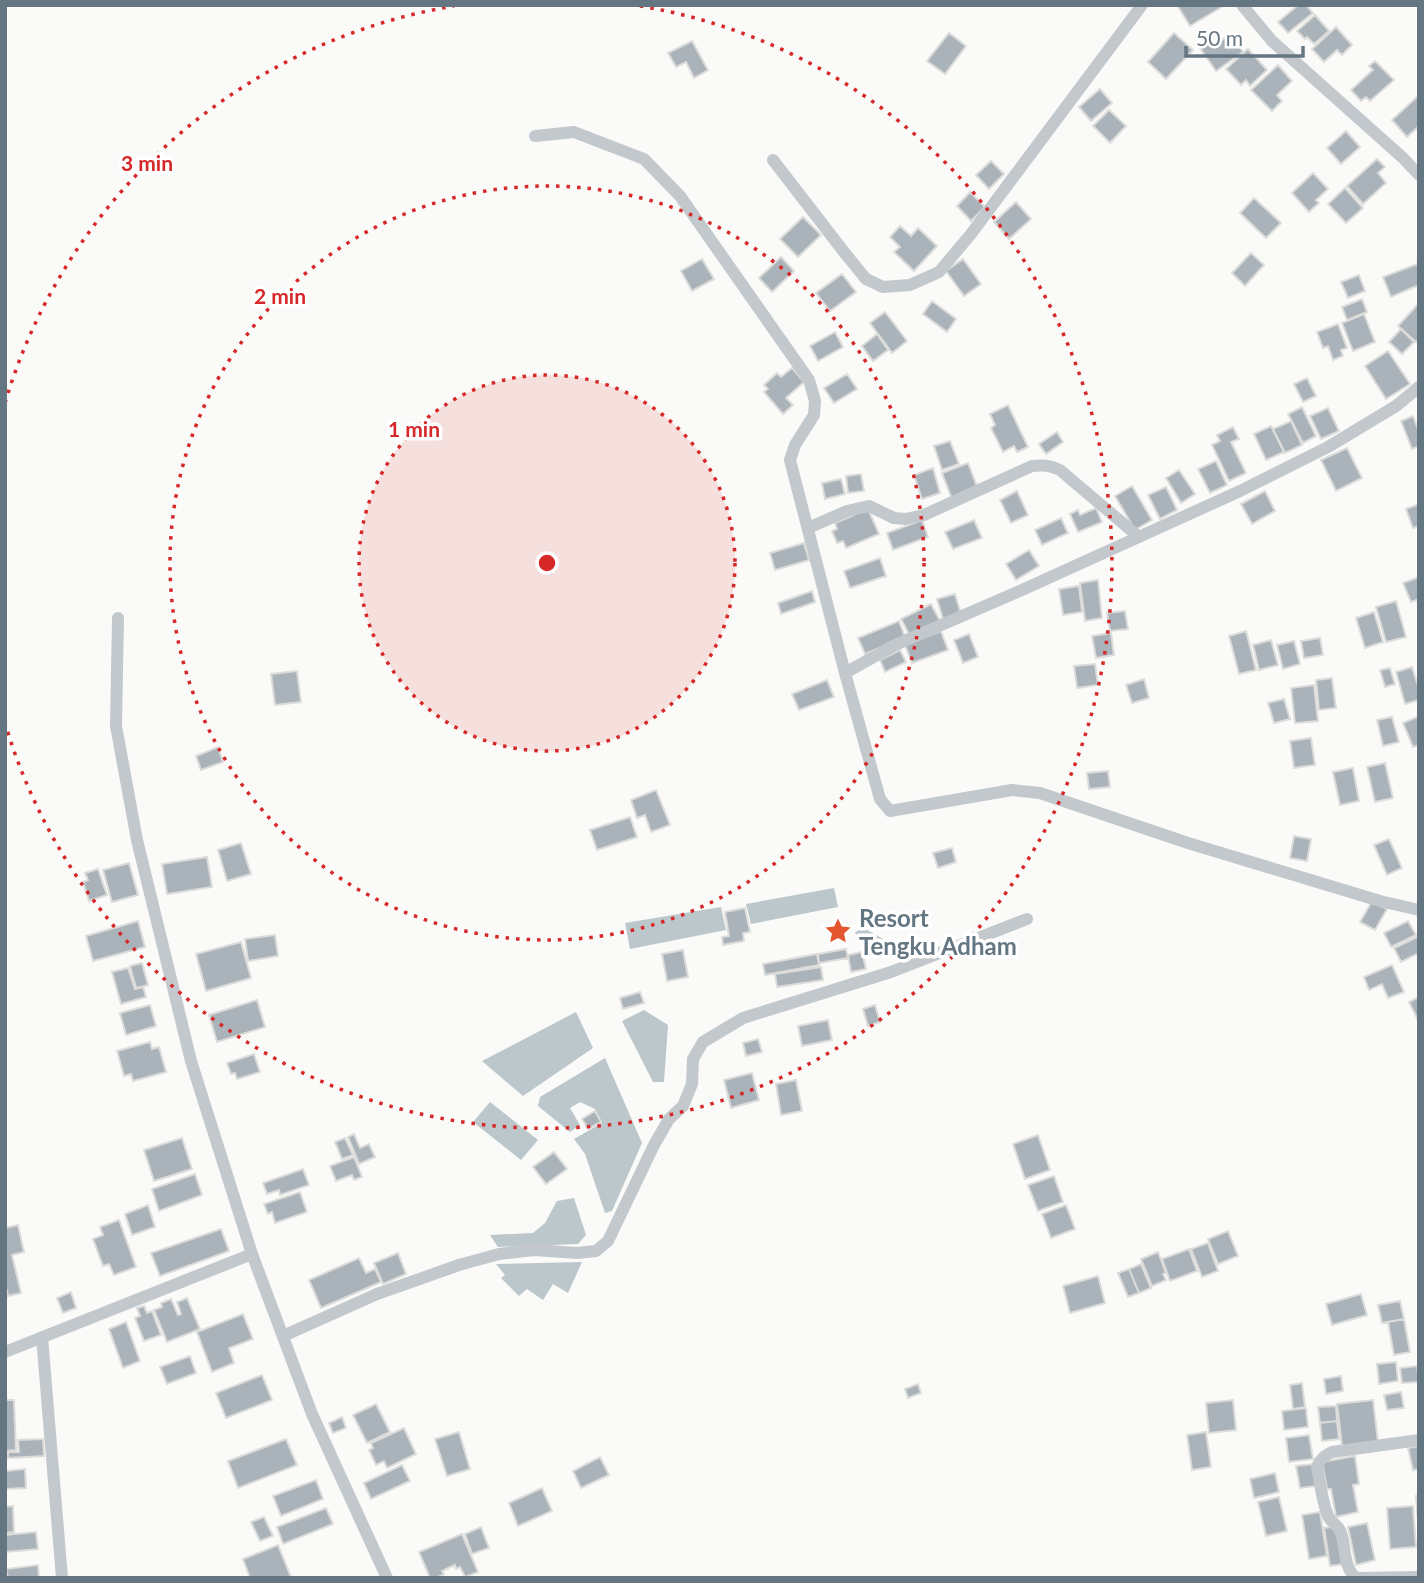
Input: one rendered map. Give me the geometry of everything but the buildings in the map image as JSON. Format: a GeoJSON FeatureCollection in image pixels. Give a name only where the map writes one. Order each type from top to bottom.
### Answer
{"type":"FeatureCollection","features":[{"type":"Feature","properties":{"kind":"street"},"geometry":{"type":"LineString","coordinates":[[773,160],[866,279],[883,287],[910,285],[939,272],[971,234],[1142,5]]}},
{"type":"Feature","properties":{"kind":"street"},"geometry":{"type":"LineString","coordinates":[[1242,5],[1272,41],[1419,174]]}},
{"type":"Feature","properties":{"kind":"street"},"geometry":{"type":"LineString","coordinates":[[535,136],[574,132],[644,159],[680,196],[808,380],[815,401],[814,415],[795,445],[790,460],[880,799],[890,811],[1012,790],[1040,793],[1188,843],[1380,901],[1419,910]]}},
{"type":"Feature","properties":{"kind":"street"},"geometry":{"type":"LineString","coordinates":[[845,673],[895,645],[1240,491],[1328,447],[1396,406],[1419,387]]}},
{"type":"Feature","properties":{"kind":"street"},"geometry":{"type":"LineString","coordinates":[[808,528],[847,511],[869,506],[894,518],[924,515],[1032,466],[1051,465],[1139,537]]}},
{"type":"Feature","properties":{"kind":"street"},"geometry":{"type":"LineString","coordinates":[[118,618],[116,726],[138,839],[191,1061],[252,1254],[312,1414],[387,1578]]}},
{"type":"Feature","properties":{"kind":"street"},"geometry":{"type":"LineString","coordinates":[[284,1336],[377,1294],[499,1254],[534,1250],[577,1253],[596,1251],[608,1241],[654,1145],[669,1119],[682,1106],[692,1084],[693,1059],[703,1042],[743,1018],[891,972],[1027,919]]}},
{"type":"Feature","properties":{"kind":"street"},"geometry":{"type":"LineString","coordinates":[[5,1352],[252,1254]]}},
{"type":"Feature","properties":{"kind":"street"},"geometry":{"type":"LineString","coordinates":[[42,1337],[62,1578]]}},
{"type":"Feature","properties":{"kind":"street"},"geometry":{"type":"LineString","coordinates":[[1419,1440],[1332,1452],[1325,1455],[1317,1467],[1328,1517],[1341,1532],[1349,1570],[1353,1576],[1419,1577]]}},
{"type":"Feature","properties":{"kind":"shaded area"},"geometry":{"type":"Polygon","coordinates":[[[834,888],[838,907],[751,924],[746,904],[834,888]]]}},
{"type":"Feature","properties":{"kind":"shaded area"},"geometry":{"type":"Polygon","coordinates":[[[721,907],[726,930],[630,949],[625,923],[721,907]]]}},
{"type":"Feature","properties":{"kind":"shaded area"},"geometry":{"type":"Polygon","coordinates":[[[862,927],[902,950],[886,954],[875,952],[855,933],[862,927]]]}},
{"type":"Feature","properties":{"kind":"shaded area"},"geometry":{"type":"Polygon","coordinates":[[[644,1010],[668,1025],[664,1082],[653,1082],[622,1021],[644,1010]]]}},
{"type":"Feature","properties":{"kind":"shaded area"},"geometry":{"type":"Polygon","coordinates":[[[576,1012],[593,1048],[523,1096],[482,1061],[576,1012]]]}},
{"type":"Feature","properties":{"kind":"shaded area"},"geometry":{"type":"Polygon","coordinates":[[[605,1058],[642,1143],[612,1211],[605,1213],[585,1154],[574,1139],[602,1123],[595,1109],[580,1102],[570,1108],[580,1125],[570,1132],[538,1106],[540,1097],[605,1058]]]}},
{"type":"Feature","properties":{"kind":"shaded area"},"geometry":{"type":"Polygon","coordinates":[[[490,1102],[538,1140],[521,1160],[473,1122],[490,1102]]]}},
{"type":"Feature","properties":{"kind":"shaded area"},"geometry":{"type":"Polygon","coordinates":[[[574,1198],[586,1235],[578,1244],[498,1247],[490,1235],[533,1233],[545,1223],[557,1201],[574,1198]]]}},
{"type":"Feature","properties":{"kind":"shaded area"},"geometry":{"type":"Polygon","coordinates":[[[582,1262],[568,1293],[553,1284],[543,1300],[527,1289],[519,1296],[501,1278],[505,1275],[496,1264],[582,1262]]]}},
{"type":"Feature","properties":{"kind":"place","name":"Resort Tengku Adham"},"geometry":{"type":"Point","coordinates":[838,931]}}]}
